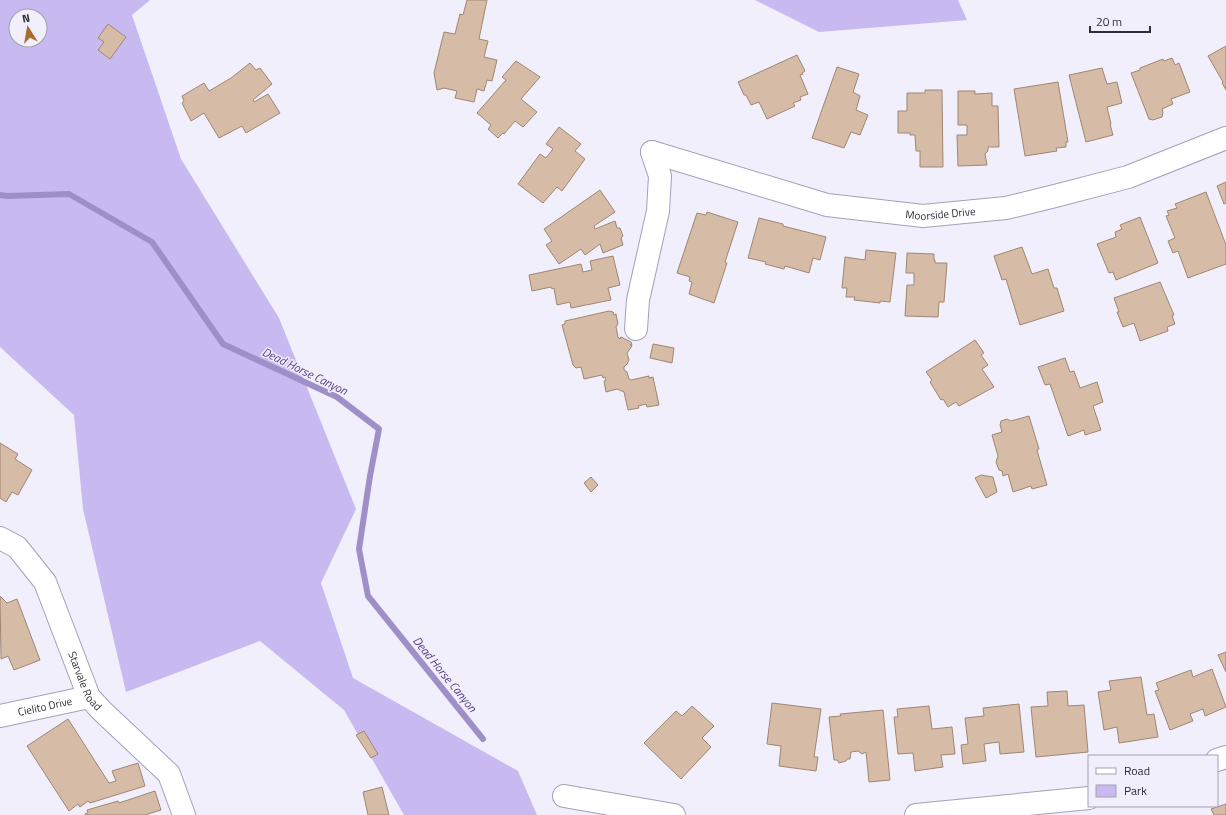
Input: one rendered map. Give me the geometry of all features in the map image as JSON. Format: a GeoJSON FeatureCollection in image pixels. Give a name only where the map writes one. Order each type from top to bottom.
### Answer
{"type":"FeatureCollection","features":[{"type":"Feature","properties":{"kind":"street","name":"Moorside Drive"},"geometry":{"type":"LineString","coordinates":[[636,329],[638,300],[658,211],[660,176],[652,152],[827,204],[923,216],[1006,208],[1128,177],[1226,138]]}},
{"type":"Feature","properties":{"kind":"street","name":"Starvale Road"},"geometry":{"type":"LineString","coordinates":[[0,538],[17,547],[45,582],[89,697],[169,774],[184,815]]}},
{"type":"Feature","properties":{"kind":"street","name":"Cielito Drive"},"geometry":{"type":"LineString","coordinates":[[0,716],[89,697]]}},
{"type":"Feature","properties":{"kind":"street"},"geometry":{"type":"LineString","coordinates":[[564,796],[674,815]]}},
{"type":"Feature","properties":{"kind":"street"},"geometry":{"type":"LineString","coordinates":[[916,815],[1084,804]]}},
{"type":"Feature","properties":{"kind":"green space"},"geometry":{"type":"Polygon","coordinates":[[[0,0],[150,0],[132,15],[181,159],[279,318],[356,509],[321,583],[353,678],[518,771],[537,815],[404,815],[344,710],[260,641],[126,692],[83,509],[74,415],[0,347],[0,0]]]}},
{"type":"Feature","properties":{"kind":"green space"},"geometry":{"type":"Polygon","coordinates":[[[755,0],[958,0],[967,20],[819,32],[755,0]]]}},
{"type":"Feature","properties":{"kind":"building"},"geometry":{"type":"Polygon","coordinates":[[[467,0],[487,0],[479,39],[488,41],[484,57],[497,60],[492,81],[487,80],[484,91],[477,89],[474,102],[455,98],[457,91],[444,88],[437,90],[434,73],[444,32],[455,34],[460,14],[463,15],[467,0]]]}},
{"type":"Feature","properties":{"kind":"building"},"geometry":{"type":"Polygon","coordinates":[[[108,24],[126,37],[110,59],[98,50],[104,42],[98,38],[108,24]]]}},
{"type":"Feature","properties":{"kind":"building"},"geometry":{"type":"Polygon","coordinates":[[[1226,46],[1226,90],[1208,56],[1226,46]]]}},
{"type":"Feature","properties":{"kind":"building"},"geometry":{"type":"Polygon","coordinates":[[[797,55],[805,71],[800,75],[808,94],[800,97],[801,100],[793,103],[795,106],[767,119],[759,102],[751,105],[738,82],[797,55]]]}},
{"type":"Feature","properties":{"kind":"building"},"geometry":{"type":"Polygon","coordinates":[[[1172,58],[1175,65],[1179,63],[1190,92],[1171,99],[1173,104],[1162,109],[1162,117],[1153,120],[1149,119],[1131,73],[1163,59],[1164,61],[1172,58]]]}},
{"type":"Feature","properties":{"kind":"building"},"geometry":{"type":"Polygon","coordinates":[[[516,61],[540,77],[521,99],[537,112],[523,127],[515,121],[504,134],[503,133],[498,138],[488,129],[491,125],[477,113],[506,80],[502,77],[516,61]]]}},
{"type":"Feature","properties":{"kind":"building"},"geometry":{"type":"Polygon","coordinates":[[[250,63],[256,70],[260,68],[272,84],[253,100],[254,102],[268,94],[280,113],[246,133],[242,126],[219,138],[204,113],[191,121],[182,103],[184,101],[182,96],[204,83],[209,91],[231,78],[250,63]]]}},
{"type":"Feature","properties":{"kind":"building"},"geometry":{"type":"Polygon","coordinates":[[[837,67],[859,74],[853,92],[860,96],[856,110],[868,115],[860,135],[851,132],[844,148],[812,138],[837,67]]]}},
{"type":"Feature","properties":{"kind":"building"},"geometry":{"type":"Polygon","coordinates":[[[1102,68],[1107,84],[1117,82],[1122,103],[1107,107],[1113,135],[1086,142],[1069,75],[1102,68]]]}},
{"type":"Feature","properties":{"kind":"building"},"geometry":{"type":"Polygon","coordinates":[[[1058,82],[1068,142],[1066,142],[1066,147],[1056,148],[1057,151],[1025,156],[1014,89],[1058,82]]]}},
{"type":"Feature","properties":{"kind":"building"},"geometry":{"type":"Polygon","coordinates":[[[925,90],[942,90],[943,167],[920,167],[920,151],[916,151],[915,135],[910,135],[910,133],[898,133],[898,111],[907,111],[907,93],[925,93],[925,90]]]}},
{"type":"Feature","properties":{"kind":"building"},"geometry":{"type":"Polygon","coordinates":[[[958,91],[975,91],[975,94],[992,93],[992,106],[998,106],[999,147],[988,147],[988,151],[985,154],[987,165],[958,166],[957,135],[967,135],[967,125],[958,125],[958,91]]]}},
{"type":"Feature","properties":{"kind":"building"},"geometry":{"type":"Polygon","coordinates":[[[559,127],[581,144],[575,151],[585,159],[562,191],[557,187],[543,203],[518,184],[540,154],[546,158],[553,149],[546,144],[559,127]]]}},
{"type":"Feature","properties":{"kind":"building"},"geometry":{"type":"Polygon","coordinates":[[[1226,182],[1226,203],[1224,204],[1217,186],[1226,182]]]}},
{"type":"Feature","properties":{"kind":"building"},"geometry":{"type":"Polygon","coordinates":[[[600,190],[615,212],[594,226],[595,229],[615,221],[617,228],[620,228],[623,236],[621,238],[623,245],[603,253],[600,244],[585,255],[581,249],[559,264],[546,245],[552,241],[544,229],[600,190]]]}},
{"type":"Feature","properties":{"kind":"building"},"geometry":{"type":"Polygon","coordinates":[[[1206,192],[1226,245],[1226,264],[1188,278],[1178,251],[1173,253],[1168,241],[1175,238],[1166,216],[1169,215],[1167,211],[1177,208],[1175,204],[1206,192]]]}},
{"type":"Feature","properties":{"kind":"building"},"geometry":{"type":"Polygon","coordinates":[[[707,212],[738,222],[714,303],[689,294],[692,282],[689,281],[690,277],[677,273],[697,213],[706,215],[707,212]]]}},
{"type":"Feature","properties":{"kind":"building"},"geometry":{"type":"Polygon","coordinates":[[[1140,217],[1158,263],[1116,280],[1113,272],[1109,273],[1097,244],[1116,237],[1115,232],[1122,229],[1120,225],[1140,217]]]}},
{"type":"Feature","properties":{"kind":"building"},"geometry":{"type":"Polygon","coordinates":[[[759,218],[826,237],[820,260],[813,258],[809,273],[785,266],[784,269],[765,264],[766,262],[748,258],[759,218]]]}},
{"type":"Feature","properties":{"kind":"building"},"geometry":{"type":"Polygon","coordinates":[[[1022,247],[1032,274],[1048,269],[1054,288],[1057,288],[1064,311],[1020,325],[1006,279],[1002,280],[994,256],[1022,247]]]}},
{"type":"Feature","properties":{"kind":"building"},"geometry":{"type":"Polygon","coordinates":[[[866,250],[896,253],[890,302],[880,301],[880,303],[854,300],[855,297],[846,297],[847,288],[842,288],[845,257],[865,260],[866,250]]]}},
{"type":"Feature","properties":{"kind":"building"},"geometry":{"type":"Polygon","coordinates":[[[907,253],[934,254],[935,263],[947,263],[944,302],[939,302],[938,317],[905,316],[907,285],[914,285],[914,273],[906,273],[907,253]]]}},
{"type":"Feature","properties":{"kind":"building"},"geometry":{"type":"Polygon","coordinates":[[[613,256],[620,285],[608,288],[611,300],[571,308],[570,302],[557,305],[554,288],[552,289],[551,287],[532,291],[529,275],[581,264],[583,272],[592,270],[590,261],[613,256]]]}},
{"type":"Feature","properties":{"kind":"building"},"geometry":{"type":"Polygon","coordinates":[[[1160,282],[1174,315],[1172,316],[1175,324],[1167,327],[1168,331],[1140,341],[1134,323],[1123,327],[1117,312],[1119,312],[1114,298],[1160,282]]]}},
{"type":"Feature","properties":{"kind":"building"},"geometry":{"type":"Polygon","coordinates":[[[609,311],[613,312],[614,315],[616,314],[618,337],[631,342],[632,345],[630,345],[632,346],[627,353],[629,360],[624,367],[624,370],[627,372],[629,379],[631,380],[649,376],[649,378],[653,377],[659,405],[647,407],[646,404],[638,406],[639,408],[628,410],[624,392],[617,389],[606,392],[604,381],[606,381],[605,377],[603,378],[602,375],[584,379],[581,367],[576,368],[573,365],[562,325],[565,324],[565,321],[609,311]]]}},
{"type":"Feature","properties":{"kind":"building"},"geometry":{"type":"Polygon","coordinates":[[[975,340],[984,353],[981,355],[988,365],[982,369],[994,387],[959,406],[956,402],[948,407],[943,399],[941,400],[930,382],[932,380],[926,372],[975,340]]]}},
{"type":"Feature","properties":{"kind":"building"},"geometry":{"type":"Polygon","coordinates":[[[653,344],[674,348],[672,363],[650,358],[653,344]]]}},
{"type":"Feature","properties":{"kind":"building"},"geometry":{"type":"Polygon","coordinates":[[[1065,358],[1070,372],[1074,371],[1080,388],[1097,382],[1103,402],[1093,406],[1101,430],[1085,435],[1084,430],[1068,436],[1050,384],[1045,385],[1038,367],[1065,358]]]}},
{"type":"Feature","properties":{"kind":"building"},"geometry":{"type":"Polygon","coordinates":[[[1029,416],[1039,449],[1037,450],[1047,485],[1032,489],[1031,486],[1013,492],[1008,474],[1003,476],[1002,471],[999,470],[996,462],[998,456],[992,435],[1002,432],[1000,425],[1001,421],[1007,419],[1011,421],[1029,416]]]}},
{"type":"Feature","properties":{"kind":"building"},"geometry":{"type":"Polygon","coordinates":[[[0,443],[18,454],[15,459],[32,470],[18,495],[12,492],[6,502],[0,498],[0,443]]]}},
{"type":"Feature","properties":{"kind":"building"},"geometry":{"type":"Polygon","coordinates":[[[981,475],[993,477],[997,492],[986,498],[975,478],[981,475]]]}},
{"type":"Feature","properties":{"kind":"building"},"geometry":{"type":"Polygon","coordinates":[[[591,477],[598,485],[591,492],[584,483],[591,477]]]}},
{"type":"Feature","properties":{"kind":"building"},"geometry":{"type":"Polygon","coordinates":[[[0,596],[7,603],[17,599],[40,660],[14,670],[8,656],[1,659],[0,596]]]}},
{"type":"Feature","properties":{"kind":"building"},"geometry":{"type":"Polygon","coordinates":[[[1226,652],[1226,672],[1218,655],[1226,652]]]}},
{"type":"Feature","properties":{"kind":"building"},"geometry":{"type":"Polygon","coordinates":[[[1212,669],[1226,707],[1205,716],[1203,709],[1190,714],[1193,721],[1170,730],[1155,691],[1159,690],[1156,683],[1191,670],[1193,677],[1212,669]]]}},
{"type":"Feature","properties":{"kind":"building"},"geometry":{"type":"Polygon","coordinates":[[[1141,677],[1147,715],[1154,714],[1158,737],[1119,743],[1117,727],[1104,730],[1098,692],[1111,690],[1109,681],[1141,677]]]}},
{"type":"Feature","properties":{"kind":"building"},"geometry":{"type":"Polygon","coordinates":[[[1067,691],[1068,706],[1084,705],[1088,752],[1036,757],[1031,707],[1048,706],[1047,692],[1067,691]]]}},
{"type":"Feature","properties":{"kind":"building"},"geometry":{"type":"Polygon","coordinates":[[[772,703],[821,709],[814,757],[818,757],[816,771],[779,766],[781,746],[767,744],[772,703]]]}},
{"type":"Feature","properties":{"kind":"building"},"geometry":{"type":"Polygon","coordinates":[[[1019,704],[1024,752],[1000,754],[999,742],[984,744],[986,761],[963,764],[961,745],[968,744],[965,718],[984,716],[983,708],[1019,704]]]}},
{"type":"Feature","properties":{"kind":"building"},"geometry":{"type":"Polygon","coordinates":[[[692,706],[714,726],[702,738],[711,747],[681,779],[644,743],[676,711],[682,716],[692,706]]]}},
{"type":"Feature","properties":{"kind":"building"},"geometry":{"type":"Polygon","coordinates":[[[929,706],[932,729],[952,727],[955,754],[941,755],[943,767],[915,771],[913,753],[898,754],[894,717],[898,717],[897,709],[929,706]]]}},
{"type":"Feature","properties":{"kind":"building"},"geometry":{"type":"Polygon","coordinates":[[[883,710],[890,780],[869,782],[866,752],[862,754],[858,751],[851,752],[850,759],[839,763],[837,760],[834,760],[829,717],[841,716],[840,714],[883,710]]]}},
{"type":"Feature","properties":{"kind":"building"},"geometry":{"type":"Polygon","coordinates":[[[68,719],[109,783],[116,781],[112,771],[138,763],[145,786],[90,803],[88,801],[80,807],[78,804],[69,811],[27,746],[68,719]]]}},
{"type":"Feature","properties":{"kind":"building"},"geometry":{"type":"Polygon","coordinates":[[[364,731],[378,754],[371,758],[356,735],[364,731]]]}},
{"type":"Feature","properties":{"kind":"building"},"geometry":{"type":"Polygon","coordinates":[[[382,787],[389,815],[368,815],[363,792],[382,787]]]}},
{"type":"Feature","properties":{"kind":"building"},"geometry":{"type":"Polygon","coordinates":[[[155,791],[161,810],[145,815],[85,815],[88,813],[87,810],[118,801],[119,803],[155,791]]]}},
{"type":"Feature","properties":{"kind":"building"},"geometry":{"type":"Polygon","coordinates":[[[1226,804],[1226,815],[1214,815],[1211,809],[1226,804]]]}},
{"type":"Feature","properties":{"kind":"waterway","name":"Dead Horse Canyon"},"geometry":{"type":"LineString","coordinates":[[0,195],[69,194],[152,242],[223,344],[337,397],[379,429],[359,549],[368,596],[483,739]]}}]}
